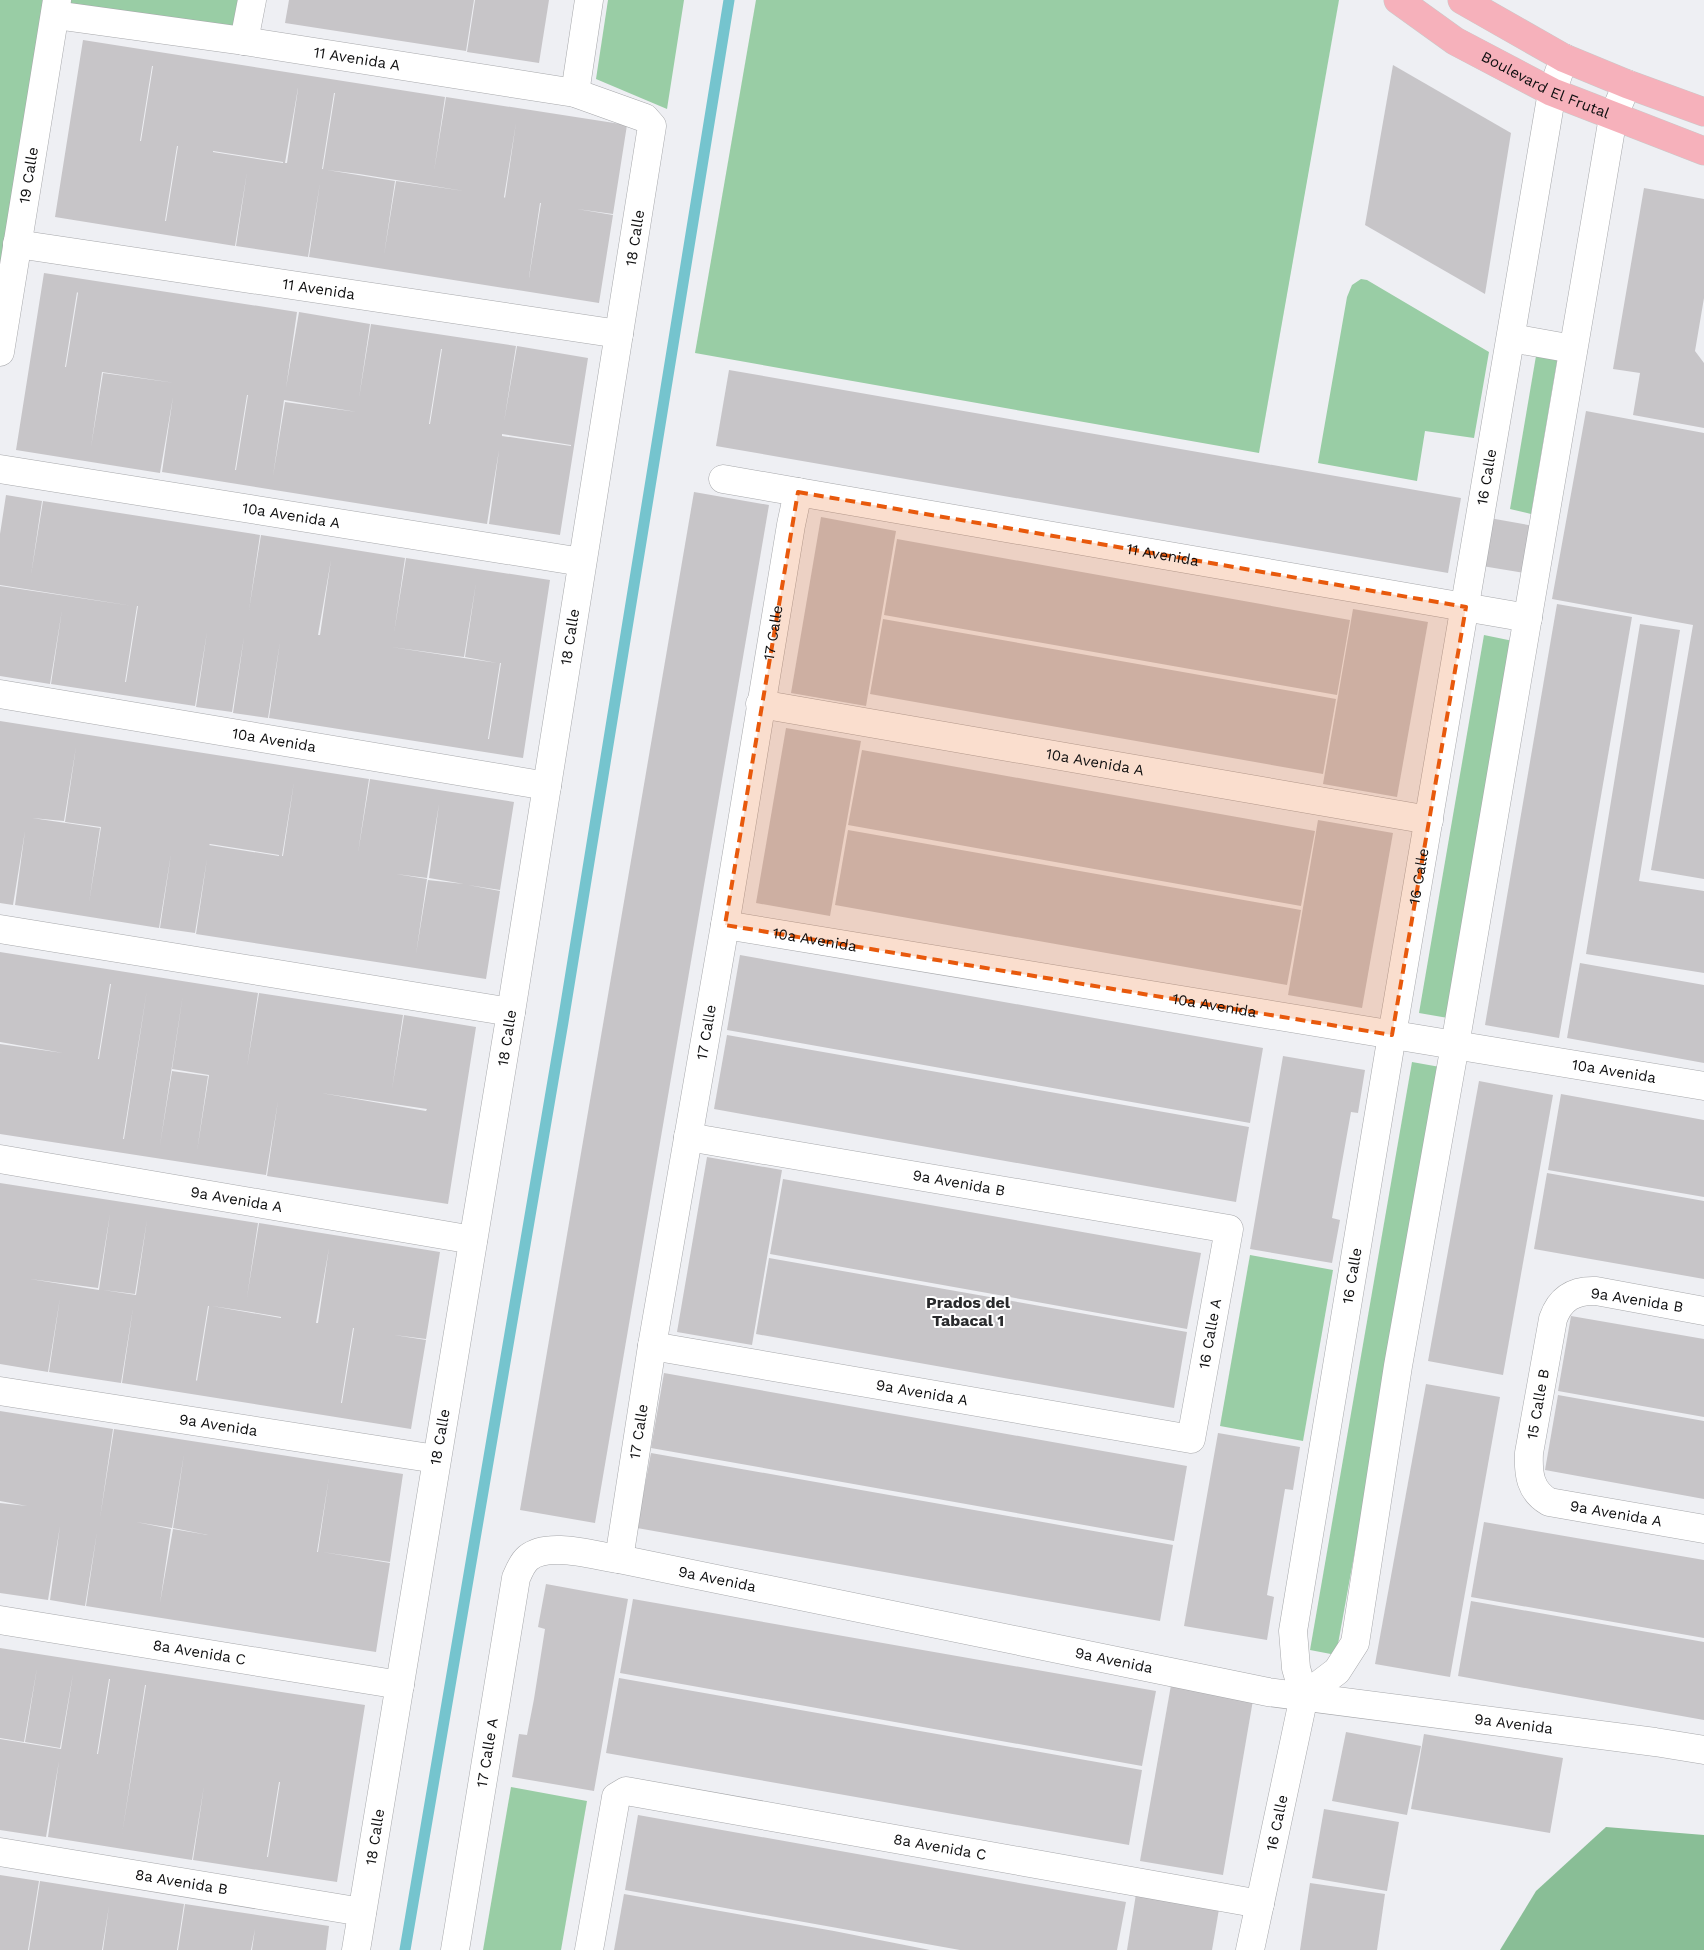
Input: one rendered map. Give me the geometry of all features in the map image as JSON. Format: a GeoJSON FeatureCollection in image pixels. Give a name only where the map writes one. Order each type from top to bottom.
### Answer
{"type":"FeatureCollection","features":[{"type":"Feature","properties":{"kind":"main road","name":"Boulevard El Frutal"},"geometry":{"type":"LineString","coordinates":[[1398,0],[1455,41],[1552,92],[1704,150]]}},
{"type":"Feature","properties":{"kind":"main road"},"geometry":{"type":"LineString","coordinates":[[1462,0],[1564,58],[1627,84],[1704,112]]}},
{"type":"Feature","properties":{"kind":"street"},"geometry":{"type":"LineString","coordinates":[[244,41],[252,0]]}},
{"type":"Feature","properties":{"kind":"street"},"geometry":{"type":"LineString","coordinates":[[574,93],[589,0]]}},
{"type":"Feature","properties":{"kind":"street","name":"11 Avenida A"},"geometry":{"type":"LineString","coordinates":[[56,7],[244,41],[574,93],[644,118],[652,124]]}},
{"type":"Feature","properties":{"kind":"street","name":"19 Calle"},"geometry":{"type":"LineString","coordinates":[[0,352],[56,7]]}},
{"type":"Feature","properties":{"kind":"street","name":"16 Calle"},"geometry":{"type":"LineString","coordinates":[[1250,1950],[1304,1696],[1296,1668],[1293,1631],[1552,92],[1564,58]]}},
{"type":"Feature","properties":{"kind":"street"},"geometry":{"type":"LineString","coordinates":[[1304,1696],[1337,1671],[1355,1643],[1398,1366],[1456,1045],[1573,349],[1614,117],[1627,84]]}},
{"type":"Feature","properties":{"kind":"street","name":"18 Calle"},"geometry":{"type":"LineString","coordinates":[[356,1950],[511,1012],[652,124]]}},
{"type":"Feature","properties":{"kind":"street","name":"11 Avenida"},"geometry":{"type":"LineString","coordinates":[[18,244],[619,334]]}},
{"type":"Feature","properties":{"kind":"street"},"geometry":{"type":"LineString","coordinates":[[1511,338],[1573,349]]}},
{"type":"Feature","properties":{"kind":"street","name":"10a Avenida A"},"geometry":{"type":"LineString","coordinates":[[0,469],[582,562]]}},
{"type":"Feature","properties":{"kind":"street","name":"11 Avenida"},"geometry":{"type":"LineString","coordinates":[[723,479],[797,499],[1528,618]]}},
{"type":"Feature","properties":{"kind":"street","name":"17 Calle"},"geometry":{"type":"LineString","coordinates":[[619,1560],[652,1346],[725,925],[760,704],[797,499]]}},
{"type":"Feature","properties":{"kind":"street","name":"10a Avenida"},"geometry":{"type":"LineString","coordinates":[[0,694],[547,786]]}},
{"type":"Feature","properties":{"kind":"street","name":"10a Avenida A"},"geometry":{"type":"LineString","coordinates":[[760,704],[1429,820]]}},
{"type":"Feature","properties":{"kind":"street","name":"10a Avenida"},"geometry":{"type":"LineString","coordinates":[[725,925],[1704,1086]]}},
{"type":"Feature","properties":{"kind":"street"},"geometry":{"type":"LineString","coordinates":[[0,929],[511,1012]]}},
{"type":"Feature","properties":{"kind":"street","name":"9a Avenida B"},"geometry":{"type":"LineString","coordinates":[[688,1137],[1229,1229]]}},
{"type":"Feature","properties":{"kind":"street","name":"9a Avenida A"},"geometry":{"type":"LineString","coordinates":[[0,1159],[474,1240]]}},
{"type":"Feature","properties":{"kind":"street","name":"16 Calle A"},"geometry":{"type":"LineString","coordinates":[[1191,1439],[1229,1229]]}},
{"type":"Feature","properties":{"kind":"street","name":"9a Avenida B"},"geometry":{"type":"LineString","coordinates":[[1553,1320],[1558,1306],[1566,1298],[1575,1293],[1585,1291],[1596,1291],[1704,1312]]}},
{"type":"Feature","properties":{"kind":"street","name":"15 Calle B"},"geometry":{"type":"LineString","coordinates":[[1534,1489],[1528,1472],[1529,1453],[1553,1320]]}},
{"type":"Feature","properties":{"kind":"street","name":"9a Avenida A"},"geometry":{"type":"LineString","coordinates":[[652,1346],[1191,1439]]}},
{"type":"Feature","properties":{"kind":"street","name":"9a Avenida"},"geometry":{"type":"LineString","coordinates":[[0,1391],[436,1459]]}},
{"type":"Feature","properties":{"kind":"street","name":"9a Avenida A"},"geometry":{"type":"LineString","coordinates":[[1534,1489],[1540,1497],[1549,1502],[1704,1529]]}},
{"type":"Feature","properties":{"kind":"street","name":"9a Avenida"},"geometry":{"type":"LineString","coordinates":[[529,1558],[541,1552],[555,1550],[619,1560],[1268,1692],[1704,1750]]}},
{"type":"Feature","properties":{"kind":"street","name":"17 Calle A"},"geometry":{"type":"LineString","coordinates":[[455,1950],[516,1578],[521,1566],[529,1558]]}},
{"type":"Feature","properties":{"kind":"street","name":"8a Avenida C"},"geometry":{"type":"LineString","coordinates":[[0,1620],[400,1685]]}},
{"type":"Feature","properties":{"kind":"street","name":"8a Avenida C"},"geometry":{"type":"LineString","coordinates":[[589,1950],[616,1797],[626,1791],[1260,1904]]}},
{"type":"Feature","properties":{"kind":"street","name":"8a Avenida B"},"geometry":{"type":"LineString","coordinates":[[0,1852],[362,1912]]}},
{"type":"Feature","properties":{"kind":"highlighted area"},"geometry":{"type":"Polygon","coordinates":[[[798,492],[1466,607],[1392,1035],[725,925],[798,492]]]}},
{"type":"Feature","properties":{"kind":"green space"},"geometry":{"type":"Polygon","coordinates":[[[0,0],[252,0],[244,41],[55,15],[0,352],[0,0]]]}},
{"type":"Feature","properties":{"kind":"green space"},"geometry":{"type":"Polygon","coordinates":[[[608,0],[684,0],[667,109],[596,79],[608,0]]]}},
{"type":"Feature","properties":{"kind":"green space"},"geometry":{"type":"Polygon","coordinates":[[[756,0],[1339,0],[1259,453],[695,353],[756,0]]]}},
{"type":"Feature","properties":{"kind":"green space"},"geometry":{"type":"Polygon","coordinates":[[[1361,279],[1367,280],[1489,352],[1474,438],[1425,431],[1417,481],[1318,463],[1347,297],[1352,285],[1361,279]]]}},
{"type":"Feature","properties":{"kind":"green space"},"geometry":{"type":"Polygon","coordinates":[[[1537,350],[1558,355],[1531,514],[1510,509],[1537,350]]]}},
{"type":"Feature","properties":{"kind":"green space"},"geometry":{"type":"Polygon","coordinates":[[[1484,635],[1513,641],[1448,1018],[1419,1013],[1484,635]]]}},
{"type":"Feature","properties":{"kind":"green space"},"geometry":{"type":"Polygon","coordinates":[[[1412,1062],[1440,1067],[1336,1655],[1310,1650],[1412,1062]]]}},
{"type":"Feature","properties":{"kind":"green space"},"geometry":{"type":"Polygon","coordinates":[[[1250,1255],[1333,1270],[1303,1441],[1220,1426],[1250,1255]]]}},
{"type":"Feature","properties":{"kind":"green space"},"geometry":{"type":"Polygon","coordinates":[[[511,1787],[587,1801],[561,1950],[483,1950],[511,1787]]]}},
{"type":"Feature","properties":{"kind":"green space"},"geometry":{"type":"Polygon","coordinates":[[[1606,1827],[1704,1835],[1704,1950],[1500,1950],[1536,1891],[1606,1827]]]}},
{"type":"Feature","properties":{"kind":"building"},"geometry":{"type":"Polygon","coordinates":[[[289,0],[474,0],[466,51],[285,23],[289,0]]]}},
{"type":"Feature","properties":{"kind":"building"},"geometry":{"type":"Polygon","coordinates":[[[475,0],[549,0],[539,63],[467,52],[475,0]]]}},
{"type":"Feature","properties":{"kind":"building"},"geometry":{"type":"Polygon","coordinates":[[[83,40],[445,97],[434,171],[446,97],[627,125],[613,214],[577,209],[613,215],[599,303],[309,257],[320,183],[308,257],[236,246],[247,172],[235,246],[55,217],[83,40]],[[153,66],[140,141],[141,141],[153,66]],[[298,88],[285,163],[287,163],[298,88]],[[335,93],[322,169],[323,169],[335,93]],[[516,123],[504,197],[505,198],[516,123]],[[178,146],[165,221],[166,221],[178,146]],[[213,151],[213,152],[283,162],[213,151]],[[327,170],[395,181],[384,255],[396,181],[464,191],[327,170]],[[540,203],[529,278],[541,203],[540,203]]]}},
{"type":"Feature","properties":{"kind":"building"},"geometry":{"type":"Polygon","coordinates":[[[1393,65],[1511,133],[1485,294],[1365,225],[1393,65]]]}},
{"type":"Feature","properties":{"kind":"building"},"geometry":{"type":"Polygon","coordinates":[[[1644,188],[1704,199],[1704,298],[1695,351],[1704,363],[1704,428],[1633,415],[1640,373],[1613,369],[1644,188]]]}},
{"type":"Feature","properties":{"kind":"building"},"geometry":{"type":"Polygon","coordinates":[[[44,273],[297,312],[286,388],[299,312],[370,324],[359,398],[371,324],[516,346],[504,422],[517,346],[588,358],[560,535],[489,524],[499,450],[487,524],[162,472],[173,397],[160,473],[16,450],[44,273]],[[77,292],[65,367],[78,293],[77,292]],[[442,349],[429,424],[430,424],[442,349]],[[102,372],[91,447],[103,373],[175,383],[102,372]],[[247,395],[236,470],[248,395],[247,395]],[[284,400],[273,476],[285,402],[357,412],[284,400]],[[502,434],[502,436],[571,445],[502,434]]]}},
{"type":"Feature","properties":{"kind":"building"},"geometry":{"type":"Polygon","coordinates":[[[729,370],[1461,498],[1448,573],[716,446],[729,370]]]}},
{"type":"Feature","properties":{"kind":"building"},"geometry":{"type":"Polygon","coordinates":[[[1586,411],[1704,433],[1704,879],[1651,870],[1693,625],[1552,599],[1586,411]]]}},
{"type":"Feature","properties":{"kind":"building"},"geometry":{"type":"Polygon","coordinates":[[[694,492],[769,505],[595,1523],[520,1510],[694,492]]]}},
{"type":"Feature","properties":{"kind":"building"},"geometry":{"type":"Polygon","coordinates":[[[6,495],[42,501],[31,575],[43,501],[260,535],[249,610],[261,535],[405,558],[394,633],[406,558],[550,580],[523,758],[269,718],[280,642],[268,718],[233,713],[244,637],[232,712],[196,707],[207,632],[195,706],[51,684],[62,610],[50,684],[0,676],[0,586],[133,606],[0,585],[0,534],[6,495]],[[331,560],[318,635],[320,635],[331,560]],[[476,583],[464,657],[391,647],[497,663],[465,657],[476,583]],[[137,606],[126,682],[138,606],[137,606]],[[500,663],[489,739],[501,663],[500,663]]]}},
{"type":"Feature","properties":{"kind":"building"},"geometry":{"type":"Polygon","coordinates":[[[1467,514],[1556,530],[1548,577],[1458,562],[1467,514]]]}},
{"type":"Feature","properties":{"kind":"building"},"geometry":{"type":"Polygon","coordinates":[[[821,517],[896,531],[866,706],[791,693],[821,517]]]}},
{"type":"Feature","properties":{"kind":"building"},"geometry":{"type":"Polygon","coordinates":[[[897,539],[1350,620],[1337,695],[884,615],[897,539]]]}},
{"type":"Feature","properties":{"kind":"building"},"geometry":{"type":"Polygon","coordinates":[[[1557,604],[1632,617],[1559,1038],[1485,1025],[1557,604]]]}},
{"type":"Feature","properties":{"kind":"building"},"geometry":{"type":"Polygon","coordinates":[[[1353,609],[1428,622],[1397,797],[1323,784],[1353,609]]]}},
{"type":"Feature","properties":{"kind":"building"},"geometry":{"type":"Polygon","coordinates":[[[883,619],[1336,699],[1323,774],[870,694],[883,619]]]}},
{"type":"Feature","properties":{"kind":"building"},"geometry":{"type":"Polygon","coordinates":[[[1640,624],[1680,630],[1639,881],[1704,891],[1704,973],[1586,954],[1640,624]]]}},
{"type":"Feature","properties":{"kind":"building"},"geometry":{"type":"Polygon","coordinates":[[[0,721],[369,779],[358,853],[370,779],[514,802],[500,890],[468,885],[500,891],[486,979],[196,934],[207,859],[195,933],[160,928],[171,854],[159,928],[15,905],[25,831],[13,905],[0,903],[0,721]],[[76,747],[64,821],[32,818],[100,828],[89,903],[101,827],[65,822],[76,747]],[[294,782],[282,856],[283,856],[294,782]],[[439,804],[427,878],[396,874],[427,879],[416,954],[428,880],[464,884],[429,878],[439,804]],[[210,844],[209,845],[279,856],[210,844]]]}},
{"type":"Feature","properties":{"kind":"building"},"geometry":{"type":"Polygon","coordinates":[[[786,728],[861,741],[830,916],[756,903],[786,728]]]}},
{"type":"Feature","properties":{"kind":"building"},"geometry":{"type":"Polygon","coordinates":[[[862,750],[1315,831],[1301,906],[848,825],[862,750]]]}},
{"type":"Feature","properties":{"kind":"building"},"geometry":{"type":"Polygon","coordinates":[[[1318,820],[1393,833],[1362,1008],[1288,995],[1318,820]]]}},
{"type":"Feature","properties":{"kind":"building"},"geometry":{"type":"Polygon","coordinates":[[[848,830],[1301,910],[1287,985],[835,905],[848,830]]]}},
{"type":"Feature","properties":{"kind":"building"},"geometry":{"type":"Polygon","coordinates":[[[0,952],[258,993],[247,1067],[259,993],[403,1015],[392,1089],[404,1015],[476,1027],[448,1204],[267,1176],[278,1101],[266,1175],[0,1134],[0,1044],[63,1053],[0,1042],[0,952]],[[110,984],[99,1059],[111,984],[110,984]],[[147,990],[123,1139],[124,1139],[147,990]],[[183,994],[160,1145],[172,1071],[208,1076],[197,1151],[209,1075],[172,1069],[183,994]],[[321,1093],[426,1111],[427,1109],[321,1093]]]}},
{"type":"Feature","properties":{"kind":"building"},"geometry":{"type":"Polygon","coordinates":[[[740,955],[1263,1048],[1250,1123],[727,1030],[740,955]]]}},
{"type":"Feature","properties":{"kind":"building"},"geometry":{"type":"Polygon","coordinates":[[[1580,963],[1704,985],[1704,1063],[1567,1038],[1580,963]]]}},
{"type":"Feature","properties":{"kind":"building"},"geometry":{"type":"Polygon","coordinates":[[[727,1035],[1249,1127],[1236,1202],[714,1109],[727,1035]]]}},
{"type":"Feature","properties":{"kind":"building"},"geometry":{"type":"Polygon","coordinates":[[[1283,1056],[1365,1070],[1358,1113],[1351,1112],[1332,1218],[1340,1220],[1332,1263],[1250,1249],[1283,1056]]]}},
{"type":"Feature","properties":{"kind":"building"},"geometry":{"type":"Polygon","coordinates":[[[1479,1081],[1553,1095],[1503,1375],[1428,1361],[1479,1081]]]}},
{"type":"Feature","properties":{"kind":"building"},"geometry":{"type":"Polygon","coordinates":[[[1561,1094],[1704,1120],[1704,1197],[1548,1170],[1561,1094]]]}},
{"type":"Feature","properties":{"kind":"building"},"geometry":{"type":"Polygon","coordinates":[[[707,1157],[782,1170],[752,1345],[677,1332],[707,1157]]]}},
{"type":"Feature","properties":{"kind":"building"},"geometry":{"type":"Polygon","coordinates":[[[1547,1173],[1704,1201],[1704,1279],[1534,1249],[1547,1173]]]}},
{"type":"Feature","properties":{"kind":"building"},"geometry":{"type":"Polygon","coordinates":[[[783,1179],[1201,1253],[1187,1329],[770,1254],[783,1179]]]}},
{"type":"Feature","properties":{"kind":"building"},"geometry":{"type":"Polygon","coordinates":[[[0,1183],[258,1223],[247,1297],[259,1223],[440,1252],[426,1339],[394,1335],[426,1340],[411,1429],[122,1383],[133,1308],[121,1383],[49,1372],[60,1298],[48,1372],[0,1364],[0,1183]],[[110,1214],[98,1288],[30,1279],[99,1290],[110,1214]],[[147,1220],[135,1294],[103,1290],[136,1295],[147,1220]],[[329,1248],[316,1323],[318,1323],[329,1248]],[[209,1306],[196,1380],[197,1381],[209,1306]],[[212,1306],[281,1318],[281,1317],[212,1306]],[[354,1328],[341,1403],[342,1403],[354,1328]]]}},
{"type":"Feature","properties":{"kind":"building"},"geometry":{"type":"Polygon","coordinates":[[[769,1258],[1187,1332],[1174,1408],[756,1334],[769,1258]]]}},
{"type":"Feature","properties":{"kind":"building"},"geometry":{"type":"Polygon","coordinates":[[[1571,1316],[1704,1339],[1704,1417],[1558,1391],[1571,1316]]]}},
{"type":"Feature","properties":{"kind":"building"},"geometry":{"type":"Polygon","coordinates":[[[664,1373],[1187,1466],[1174,1541],[651,1448],[664,1373]]]}},
{"type":"Feature","properties":{"kind":"building"},"geometry":{"type":"Polygon","coordinates":[[[1426,1384],[1500,1397],[1450,1677],[1375,1664],[1426,1384]]]}},
{"type":"Feature","properties":{"kind":"building"},"geometry":{"type":"Polygon","coordinates":[[[1558,1395],[1704,1421],[1704,1499],[1545,1470],[1558,1395]]]}},
{"type":"Feature","properties":{"kind":"building"},"geometry":{"type":"Polygon","coordinates":[[[0,1411],[113,1429],[100,1518],[114,1429],[403,1474],[390,1562],[322,1552],[390,1563],[376,1652],[86,1606],[97,1532],[85,1606],[50,1600],[60,1526],[48,1600],[0,1593],[0,1503],[27,1506],[0,1501],[0,1411]],[[184,1454],[172,1528],[136,1522],[171,1529],[160,1603],[173,1529],[208,1535],[173,1528],[184,1454]],[[329,1477],[317,1552],[318,1552],[329,1477]]]}},
{"type":"Feature","properties":{"kind":"building"},"geometry":{"type":"Polygon","coordinates":[[[1218,1433],[1300,1447],[1293,1490],[1285,1489],[1267,1595],[1274,1597],[1267,1640],[1184,1626],[1218,1433]]]}},
{"type":"Feature","properties":{"kind":"building"},"geometry":{"type":"Polygon","coordinates":[[[651,1453],[1173,1545],[1160,1621],[637,1528],[651,1453]]]}},
{"type":"Feature","properties":{"kind":"building"},"geometry":{"type":"Polygon","coordinates":[[[1484,1522],[1704,1560],[1704,1638],[1471,1597],[1484,1522]]]}},
{"type":"Feature","properties":{"kind":"building"},"geometry":{"type":"Polygon","coordinates":[[[546,1584],[628,1599],[594,1791],[512,1777],[519,1734],[527,1735],[534,1699],[545,1629],[538,1627],[546,1584]]]}},
{"type":"Feature","properties":{"kind":"building"},"geometry":{"type":"Polygon","coordinates":[[[633,1599],[1156,1691],[1142,1766],[620,1673],[633,1599]]]}},
{"type":"Feature","properties":{"kind":"building"},"geometry":{"type":"Polygon","coordinates":[[[1471,1601],[1704,1642],[1704,1720],[1458,1676],[1471,1601]]]}},
{"type":"Feature","properties":{"kind":"building"},"geometry":{"type":"Polygon","coordinates":[[[0,1648],[365,1705],[337,1882],[193,1860],[204,1786],[192,1860],[48,1837],[59,1761],[46,1837],[0,1830],[0,1739],[61,1749],[73,1674],[60,1748],[25,1742],[37,1668],[24,1742],[0,1738],[0,1648]],[[109,1679],[97,1754],[110,1679],[109,1679]],[[145,1685],[122,1834],[146,1685],[145,1685]],[[279,1782],[268,1857],[280,1782],[279,1782]]]}},
{"type":"Feature","properties":{"kind":"building"},"geometry":{"type":"Polygon","coordinates":[[[619,1678],[1142,1770],[1129,1845],[606,1753],[619,1678]]]}},
{"type":"Feature","properties":{"kind":"building"},"geometry":{"type":"Polygon","coordinates":[[[1171,1685],[1253,1700],[1223,1875],[1140,1861],[1171,1685]]]}},
{"type":"Feature","properties":{"kind":"building"},"geometry":{"type":"Polygon","coordinates":[[[1346,1732],[1421,1746],[1407,1815],[1332,1801],[1346,1732]]]}},
{"type":"Feature","properties":{"kind":"building"},"geometry":{"type":"Polygon","coordinates":[[[1424,1734],[1563,1758],[1550,1833],[1411,1809],[1424,1734]]]}},
{"type":"Feature","properties":{"kind":"building"},"geometry":{"type":"Polygon","coordinates":[[[1324,1809],[1399,1822],[1387,1891],[1312,1878],[1324,1809]]]}},
{"type":"Feature","properties":{"kind":"building"},"geometry":{"type":"Polygon","coordinates":[[[638,1815],[1126,1902],[1117,1950],[960,1950],[625,1890],[638,1815]]]}},
{"type":"Feature","properties":{"kind":"building"},"geometry":{"type":"Polygon","coordinates":[[[0,1875],[39,1881],[28,1950],[0,1950],[0,1875]]]}},
{"type":"Feature","properties":{"kind":"building"},"geometry":{"type":"Polygon","coordinates":[[[40,1881],[184,1904],[177,1950],[103,1950],[109,1906],[102,1950],[29,1950],[40,1881]]]}},
{"type":"Feature","properties":{"kind":"building"},"geometry":{"type":"Polygon","coordinates":[[[1310,1883],[1385,1894],[1377,1950],[1300,1950],[1310,1883]]]}},
{"type":"Feature","properties":{"kind":"building"},"geometry":{"type":"Polygon","coordinates":[[[624,1894],[834,1931],[930,1950],[614,1950],[624,1894]]]}},
{"type":"Feature","properties":{"kind":"building"},"geometry":{"type":"Polygon","coordinates":[[[1136,1894],[1219,1909],[1212,1950],[1127,1950],[1136,1894]]]}},
{"type":"Feature","properties":{"kind":"building"},"geometry":{"type":"Polygon","coordinates":[[[185,1904],[329,1926],[326,1950],[252,1950],[255,1929],[251,1950],[178,1950],[185,1904]]]}},
{"type":"Feature","properties":{"kind":"waterway"},"geometry":{"type":"LineString","coordinates":[[405,1950],[563,1022],[729,0]]}},
{"type":"Feature","properties":{"kind":"district","name":"Prados del Tabacal 1"},"geometry":{"type":"Point","coordinates":[968,1311]}}]}
